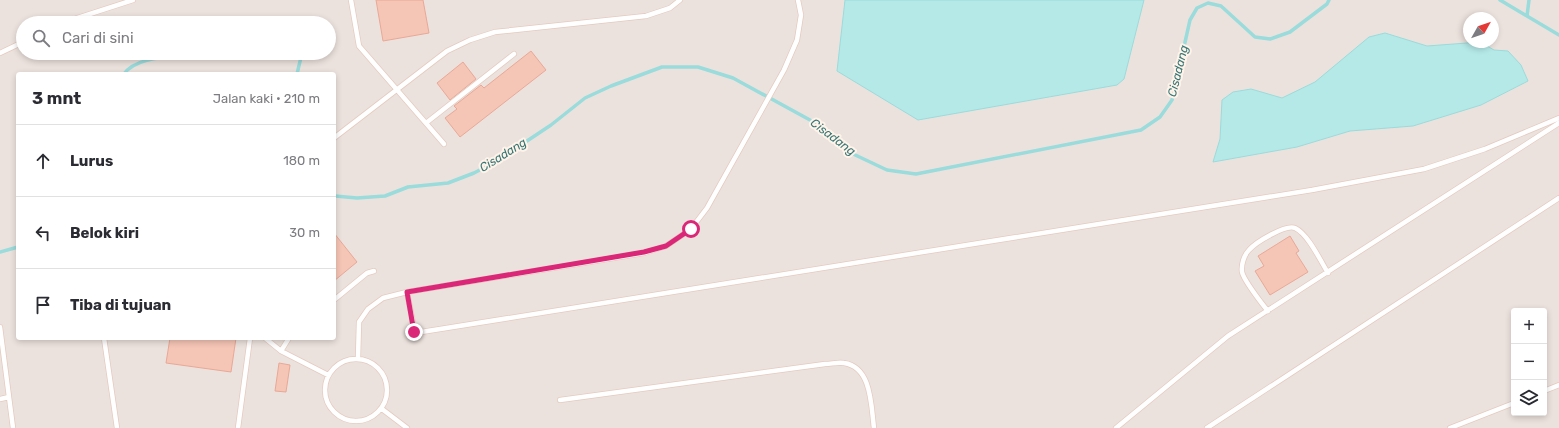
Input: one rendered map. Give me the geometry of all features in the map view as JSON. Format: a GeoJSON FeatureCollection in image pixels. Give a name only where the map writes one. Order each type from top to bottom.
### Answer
{"type":"FeatureCollection","features":[{"type":"Feature","properties":{"kind":"lane"},"geometry":{"type":"LineString","coordinates":[[84,16],[133,0]]}},
{"type":"Feature","properties":{"kind":"lane"},"geometry":{"type":"LineString","coordinates":[[351,0],[359,46],[444,144]]}},
{"type":"Feature","properties":{"kind":"lane"},"geometry":{"type":"LineString","coordinates":[[336,136],[447,51],[470,40],[495,32],[646,16],[670,8],[680,0]]}},
{"type":"Feature","properties":{"kind":"lane"},"geometry":{"type":"LineString","coordinates":[[358,358],[359,322],[368,309],[383,298],[407,292],[644,252],[666,246],[691,229],[707,208],[784,70],[797,40],[801,15],[798,0]]}},
{"type":"Feature","properties":{"kind":"lane"},"geometry":{"type":"LineString","coordinates":[[0,53],[16,45]]}},
{"type":"Feature","properties":{"kind":"lane"},"geometry":{"type":"LineString","coordinates":[[426,123],[514,54]]}},
{"type":"Feature","properties":{"kind":"lane"},"geometry":{"type":"LineString","coordinates":[[407,292],[414,332],[1319,189],[1424,169],[1486,149],[1559,118]]}},
{"type":"Feature","properties":{"kind":"lane"},"geometry":{"type":"LineString","coordinates":[[1116,428],[1228,336],[1559,123]]}},
{"type":"Feature","properties":{"kind":"lane"},"geometry":{"type":"LineString","coordinates":[[1207,428],[1559,198]]}},
{"type":"Feature","properties":{"kind":"lane"},"geometry":{"type":"LineString","coordinates":[[1268,311],[1242,274],[1243,261],[1248,250],[1261,240],[1286,228],[1294,227],[1303,233],[1328,273]]}},
{"type":"Feature","properties":{"kind":"lane"},"geometry":{"type":"LineString","coordinates":[[336,298],[367,273],[374,271]]}},
{"type":"Feature","properties":{"kind":"lane"},"geometry":{"type":"LineString","coordinates":[[0,328],[13,428]]}},
{"type":"Feature","properties":{"kind":"lane"},"geometry":{"type":"LineString","coordinates":[[104,340],[117,428]]}},
{"type":"Feature","properties":{"kind":"lane"},"geometry":{"type":"LineString","coordinates":[[238,428],[250,340]]}},
{"type":"Feature","properties":{"kind":"lane"},"geometry":{"type":"LineString","coordinates":[[267,340],[281,351],[328,375]]}},
{"type":"Feature","properties":{"kind":"lane"},"geometry":{"type":"LineString","coordinates":[[281,351],[288,340]]}},
{"type":"Feature","properties":{"kind":"lane"},"geometry":{"type":"LineString","coordinates":[[358,358],[374,363],[385,375],[388,393],[382,409],[370,419],[354,421],[339,416],[328,405],[324,390],[328,375],[340,362],[358,358]]}},
{"type":"Feature","properties":{"kind":"lane"},"geometry":{"type":"LineString","coordinates":[[560,400],[825,364],[844,363],[860,370],[869,389],[874,428]]}},
{"type":"Feature","properties":{"kind":"lane"},"geometry":{"type":"LineString","coordinates":[[1547,390],[1559,385]]}},
{"type":"Feature","properties":{"kind":"lane"},"geometry":{"type":"LineString","coordinates":[[0,399],[9,398]]}},
{"type":"Feature","properties":{"kind":"lane"},"geometry":{"type":"LineString","coordinates":[[1450,428],[1511,403]]}},
{"type":"Feature","properties":{"kind":"lane"},"geometry":{"type":"LineString","coordinates":[[382,409],[407,428]]}},
{"type":"Feature","properties":{"kind":"shaded area"},"geometry":{"type":"Polygon","coordinates":[[[0,0],[1559,0],[1559,428],[0,428],[0,0]]]}},
{"type":"Feature","properties":{"kind":"water"},"geometry":{"type":"Polygon","coordinates":[[[845,0],[1144,0],[1124,79],[1117,85],[918,120],[837,71],[845,0]]]}},
{"type":"Feature","properties":{"kind":"water"},"geometry":{"type":"Polygon","coordinates":[[[1385,33],[1427,46],[1463,43],[1463,48],[1490,48],[1494,50],[1508,51],[1521,65],[1528,81],[1481,105],[1413,126],[1350,131],[1297,147],[1213,162],[1220,139],[1222,100],[1233,92],[1251,89],[1282,98],[1315,82],[1369,37],[1385,33]]]}},
{"type":"Feature","properties":{"kind":"building"},"geometry":{"type":"Polygon","coordinates":[[[376,0],[423,0],[429,33],[383,41],[376,0]]]}},
{"type":"Feature","properties":{"kind":"building"},"geometry":{"type":"Polygon","coordinates":[[[531,51],[546,70],[460,137],[445,118],[457,109],[454,106],[481,85],[484,88],[531,51]]]}},
{"type":"Feature","properties":{"kind":"building"},"geometry":{"type":"Polygon","coordinates":[[[463,62],[476,79],[450,100],[437,83],[463,62]]]}},
{"type":"Feature","properties":{"kind":"building"},"geometry":{"type":"Polygon","coordinates":[[[336,236],[357,262],[336,279],[336,236]]]}},
{"type":"Feature","properties":{"kind":"building"},"geometry":{"type":"Polygon","coordinates":[[[1290,236],[1299,251],[1296,253],[1308,272],[1270,295],[1255,271],[1264,266],[1258,256],[1290,236]]]}},
{"type":"Feature","properties":{"kind":"building"},"geometry":{"type":"Polygon","coordinates":[[[170,340],[236,340],[231,372],[166,363],[170,340]]]}},
{"type":"Feature","properties":{"kind":"building"},"geometry":{"type":"Polygon","coordinates":[[[279,363],[290,365],[286,392],[275,391],[279,363]]]}},
{"type":"Feature","properties":{"kind":"waterway","name":"Cisadang"},"geometry":{"type":"LineString","coordinates":[[336,196],[357,198],[385,196],[408,187],[448,183],[474,173],[497,161],[551,125],[585,98],[611,86],[662,67],[698,67],[733,78],[810,120],[851,153],[887,170],[916,174],[1141,130],[1160,117],[1172,100],[1190,20],[1197,8],[1208,3],[1221,6],[1255,37],[1270,39],[1290,32],[1327,4],[1329,0]]}},
{"type":"Feature","properties":{"kind":"waterway","name":"Cisadang"},"geometry":{"type":"LineString","coordinates":[[1500,0],[1559,35]]}},
{"type":"Feature","properties":{"kind":"waterway"},"geometry":{"type":"LineString","coordinates":[[1527,16],[1529,0]]}},
{"type":"Feature","properties":{"kind":"waterway","name":"Cisadang"},"geometry":{"type":"LineString","coordinates":[[126,72],[130,68],[146,60]]}},
{"type":"Feature","properties":{"kind":"waterway","name":"Cisadang"},"geometry":{"type":"LineString","coordinates":[[297,72],[300,60]]}},
{"type":"Feature","properties":{"kind":"waterway","name":"Cisadang"},"geometry":{"type":"LineString","coordinates":[[0,252],[16,248]]}},
{"type":"Feature","properties":{"kind":"route"},"geometry":{"type":"LineString","coordinates":[[414,332],[407,292],[644,252],[666,246],[691,229]]}}]}
